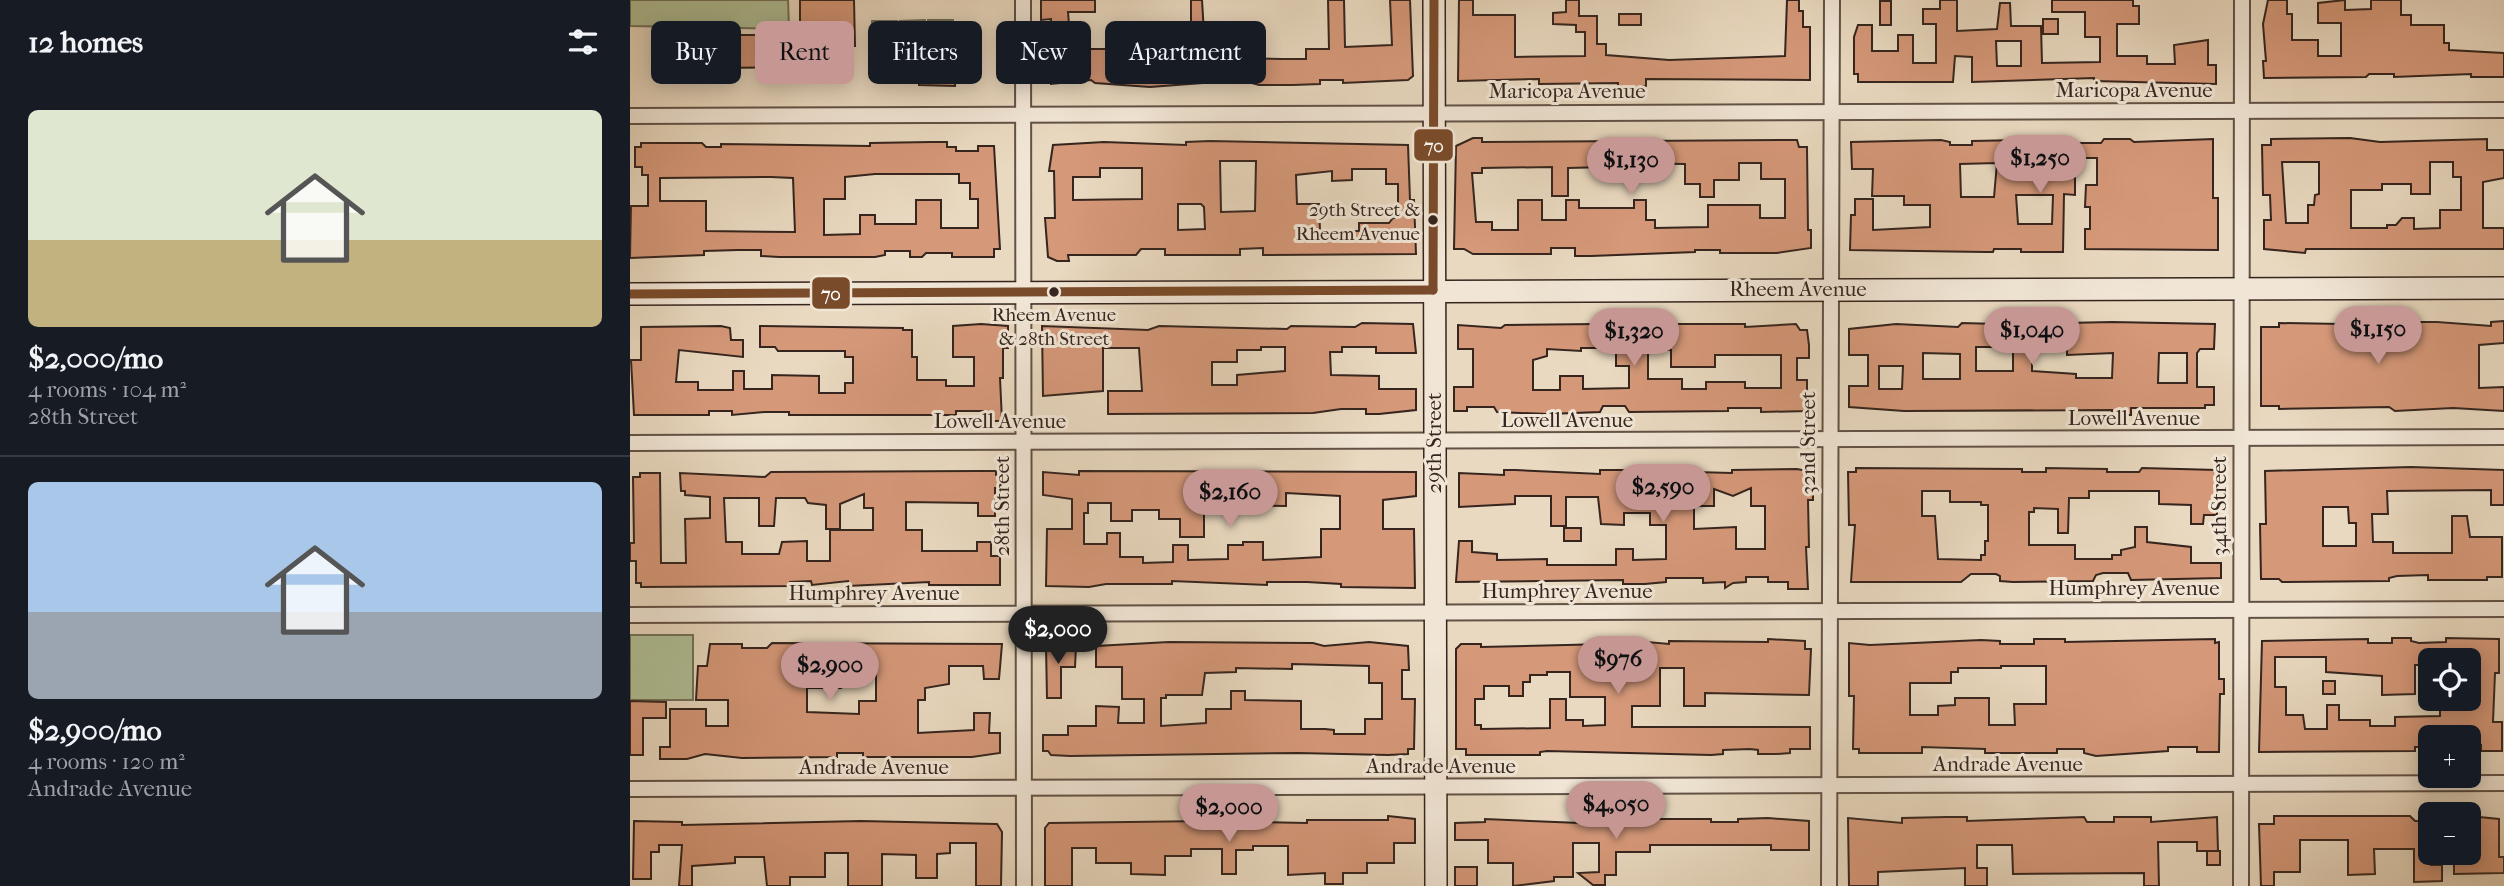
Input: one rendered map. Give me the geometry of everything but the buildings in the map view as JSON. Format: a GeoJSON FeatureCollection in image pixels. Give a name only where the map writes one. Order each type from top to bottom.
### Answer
{"type":"FeatureCollection","features":[{"type":"Feature","properties":{"kind":"street","name":"28th Street"},"geometry":{"type":"LineString","coordinates":[[1023,0],[1024,886]]}},
{"type":"Feature","properties":{"kind":"street","name":"29th Street"},"geometry":{"type":"LineString","coordinates":[[1434,0],[1436,886]]}},
{"type":"Feature","properties":{"kind":"street","name":"32nd Street"},"geometry":{"type":"LineString","coordinates":[[1829,886],[1832,0]]}},
{"type":"Feature","properties":{"kind":"street","name":"34th Street"},"geometry":{"type":"LineString","coordinates":[[2241,886],[2242,0]]}},
{"type":"Feature","properties":{"kind":"street","name":"Maricopa Avenue"},"geometry":{"type":"LineString","coordinates":[[630,116],[2504,110]]}},
{"type":"Feature","properties":{"kind":"street","name":"Rheem Avenue"},"geometry":{"type":"LineString","coordinates":[[630,294],[2241,286],[2504,288]]}},
{"type":"Feature","properties":{"kind":"street","name":"Lowell Avenue"},"geometry":{"type":"LineString","coordinates":[[630,443],[2504,437]]}},
{"type":"Feature","properties":{"kind":"street","name":"Humphrey Avenue"},"geometry":{"type":"LineString","coordinates":[[630,615],[2504,609]]}},
{"type":"Feature","properties":{"kind":"street","name":"Andrade Avenue"},"geometry":{"type":"LineString","coordinates":[[630,789],[2504,783]]}},
{"type":"Feature","properties":{"kind":"green space"},"geometry":{"type":"Polygon","coordinates":[[[630,0],[788,0],[789,21],[755,21],[755,28],[741,28],[741,21],[651,21],[651,26],[630,26],[630,0]]]}},
{"type":"Feature","properties":{"kind":"green space"},"geometry":{"type":"Polygon","coordinates":[[[630,635],[693,635],[693,700],[630,700],[630,635]]]}},
{"type":"Feature","properties":{"kind":"transit line","name":"70"},"geometry":{"type":"LineString","coordinates":[[1433,290],[1434,0]]}},
{"type":"Feature","properties":{"kind":"transit line","name":"70"},"geometry":{"type":"LineString","coordinates":[[630,294],[1433,290]]}},
{"type":"Feature","properties":{"kind":"place","name":"29th Street & Rheem Avenue"},"geometry":{"type":"Point","coordinates":[1433,220]}},
{"type":"Feature","properties":{"kind":"place","name":"Rheem Avenue & 28th Street"},"geometry":{"type":"Point","coordinates":[1054,292]}}]}
